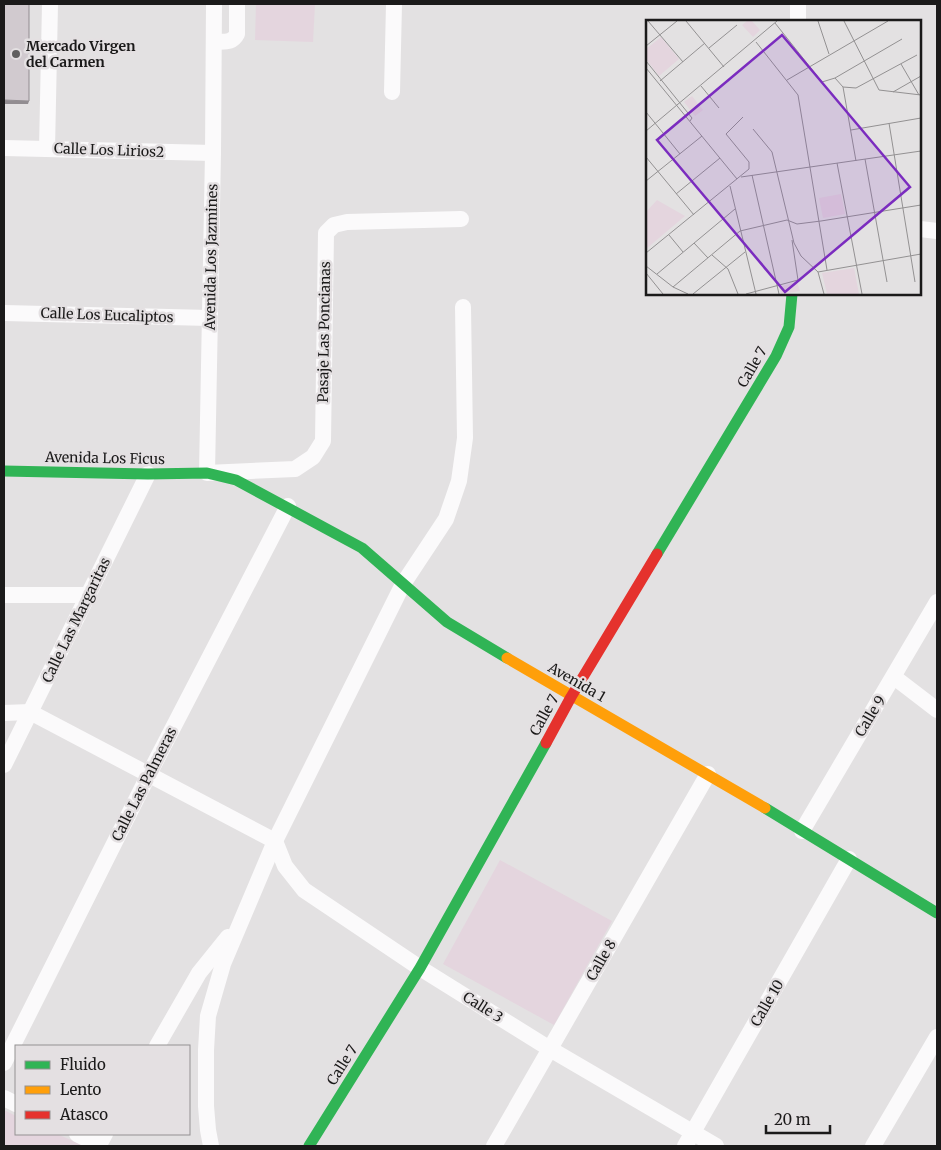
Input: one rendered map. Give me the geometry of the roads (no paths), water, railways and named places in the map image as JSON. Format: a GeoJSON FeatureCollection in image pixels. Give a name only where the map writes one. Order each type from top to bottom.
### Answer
{"type":"FeatureCollection","features":[{"type":"Feature","properties":{"kind":"street"},"geometry":{"type":"LineString","coordinates":[[47,149],[50,4]]}},
{"type":"Feature","properties":{"kind":"street","name":"Avenida Los Jazmines"},"geometry":{"type":"LineString","coordinates":[[207,473],[214,4]]}},
{"type":"Feature","properties":{"kind":"street"},"geometry":{"type":"LineString","coordinates":[[214,42],[230,41],[235,38],[237,34],[237,4]]}},
{"type":"Feature","properties":{"kind":"street"},"geometry":{"type":"LineString","coordinates":[[392,92],[394,4]]}},
{"type":"Feature","properties":{"kind":"street"},"geometry":{"type":"LineString","coordinates":[[798,4],[798,20]]}},
{"type":"Feature","properties":{"kind":"street","name":"Calle Los Lirios2"},"geometry":{"type":"LineString","coordinates":[[4,148],[213,153]]}},
{"type":"Feature","properties":{"kind":"street","name":"Pasaje Las Poncianas"},"geometry":{"type":"LineString","coordinates":[[207,473],[295,470],[313,457],[323,441],[326,233],[334,225],[347,222],[461,219]]}},
{"type":"Feature","properties":{"kind":"street"},"geometry":{"type":"LineString","coordinates":[[921,229],[937,231]]}},
{"type":"Feature","properties":{"kind":"street","name":"Calle 7"},"geometry":{"type":"LineString","coordinates":[[309,1146],[420,968],[571,697],[776,356],[789,327],[792,295]]}},
{"type":"Feature","properties":{"kind":"street"},"geometry":{"type":"LineString","coordinates":[[211,1146],[206,1106],[206,1050],[208,1016],[220,971],[275,841],[403,584],[446,519],[459,481],[465,438],[463,307]]}},
{"type":"Feature","properties":{"kind":"street","name":"Calle Los Eucaliptos"},"geometry":{"type":"LineString","coordinates":[[4,312],[210,318]]}},
{"type":"Feature","properties":{"kind":"street","name":"Avenida Los Ficus"},"geometry":{"type":"LineString","coordinates":[[4,471],[148,474],[207,473]]}},
{"type":"Feature","properties":{"kind":"street","name":"Avenida 1"},"geometry":{"type":"LineString","coordinates":[[207,473],[236,480],[288,506],[362,548],[447,622],[571,697],[708,774],[937,913]]}},
{"type":"Feature","properties":{"kind":"street","name":"Calle Las Margaritas"},"geometry":{"type":"LineString","coordinates":[[4,765],[148,474]]}},
{"type":"Feature","properties":{"kind":"street","name":"Calle Las Palmeras"},"geometry":{"type":"LineString","coordinates":[[4,1063],[148,774],[288,506]]}},
{"type":"Feature","properties":{"kind":"street"},"geometry":{"type":"LineString","coordinates":[[4,595],[89,595]]}},
{"type":"Feature","properties":{"kind":"street","name":"Calle 9"},"geometry":{"type":"LineString","coordinates":[[802,831],[937,602]]}},
{"type":"Feature","properties":{"kind":"street"},"geometry":{"type":"LineString","coordinates":[[894,676],[937,710]]}},
{"type":"Feature","properties":{"kind":"street"},"geometry":{"type":"LineString","coordinates":[[4,713],[30,712],[275,841]]}},
{"type":"Feature","properties":{"kind":"street","name":"Calle 8"},"geometry":{"type":"LineString","coordinates":[[494,1146],[708,774]]}},
{"type":"Feature","properties":{"kind":"street","name":"Calle 3"},"geometry":{"type":"LineString","coordinates":[[275,841],[285,866],[304,890],[420,968],[689,1139],[716,1146]]}},
{"type":"Feature","properties":{"kind":"street","name":"Calle 10"},"geometry":{"type":"LineString","coordinates":[[689,1139],[849,859]]}},
{"type":"Feature","properties":{"kind":"street"},"geometry":{"type":"LineString","coordinates":[[158,1045],[200,973],[240,922]]}},
{"type":"Feature","properties":{"kind":"street"},"geometry":{"type":"LineString","coordinates":[[873,1146],[937,1037]]}},
{"type":"Feature","properties":{"kind":"street"},"geometry":{"type":"LineString","coordinates":[[82,1135],[102,1139]]}},
{"type":"Feature","properties":{"kind":"place","name":"Mercado Virgen del Carmen"},"geometry":{"type":"Point","coordinates":[16,54]}}]}
